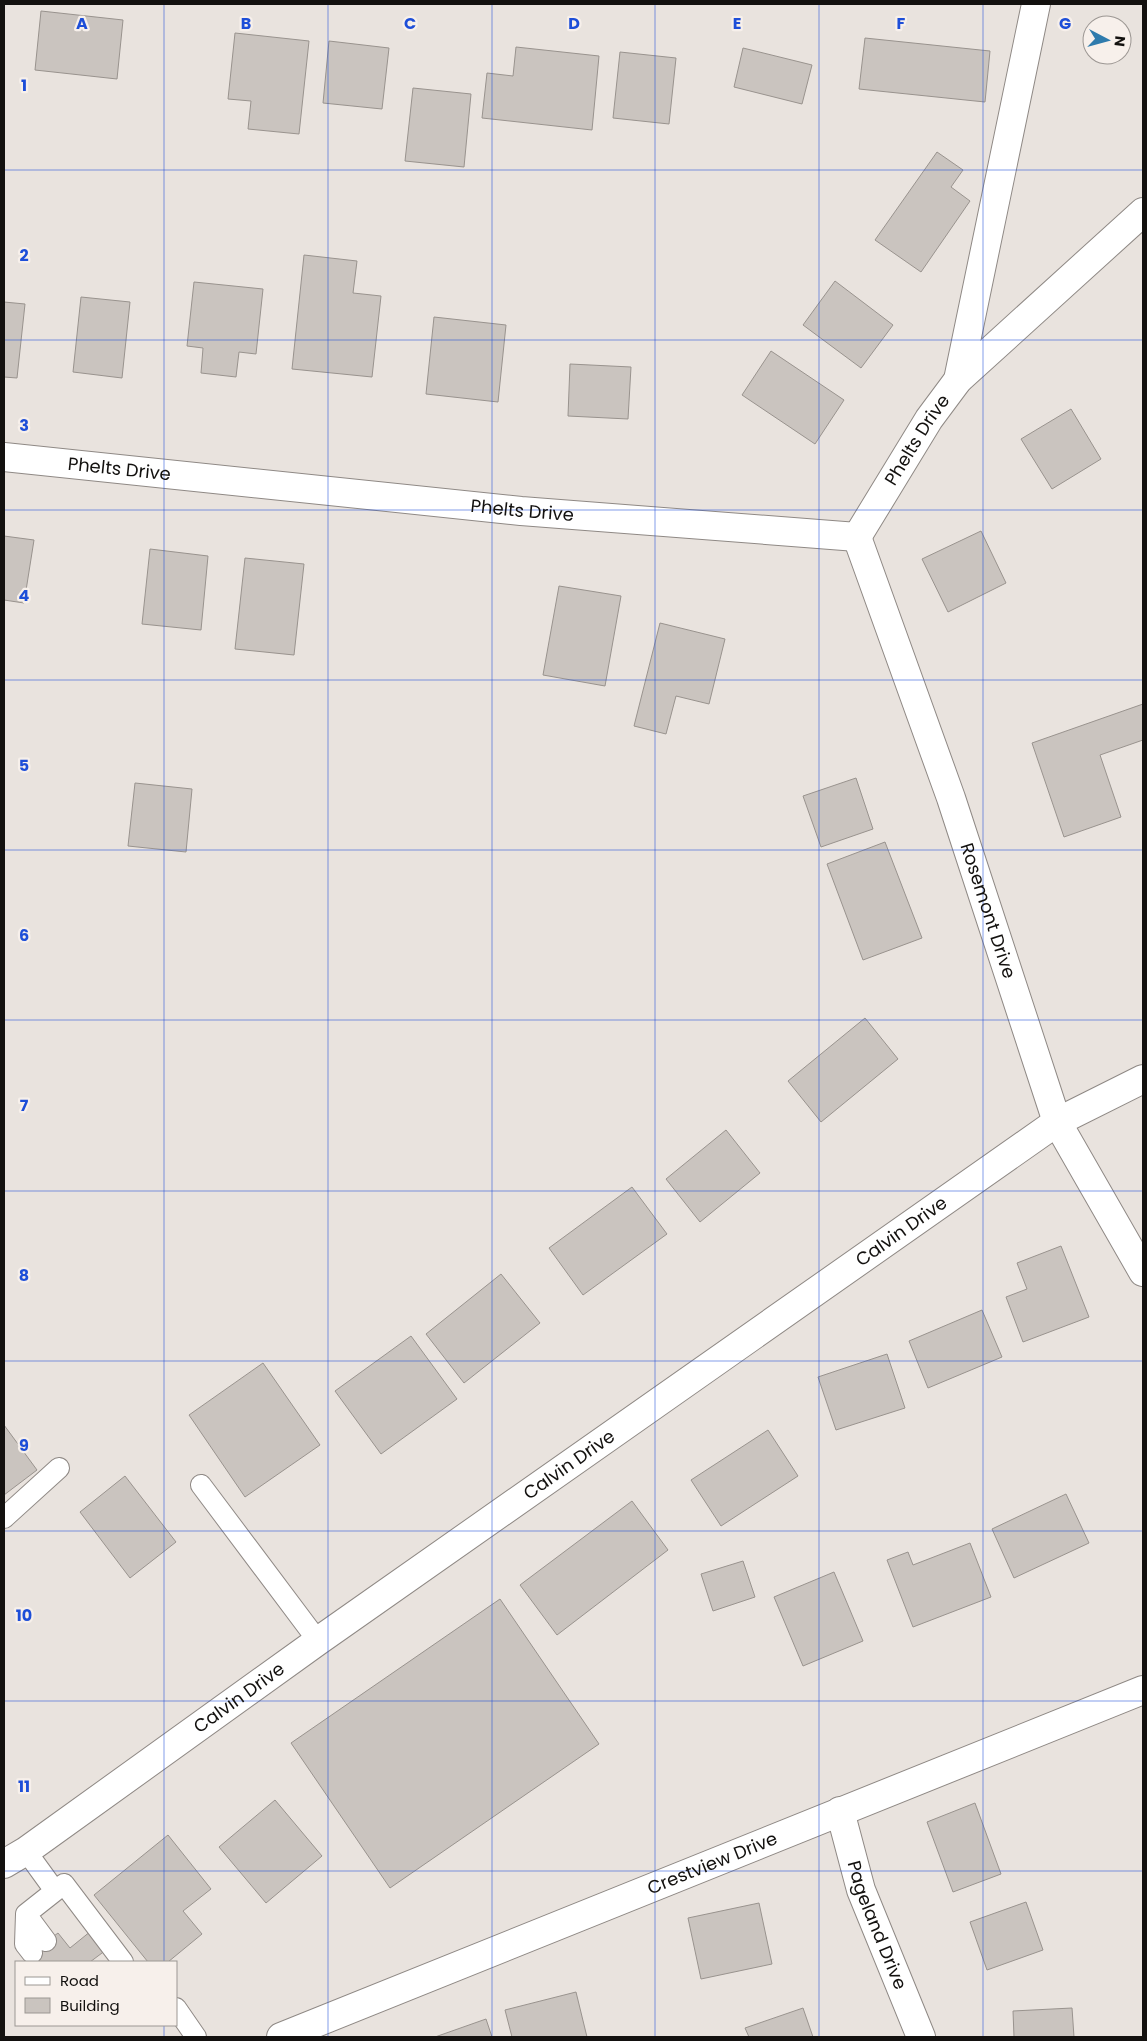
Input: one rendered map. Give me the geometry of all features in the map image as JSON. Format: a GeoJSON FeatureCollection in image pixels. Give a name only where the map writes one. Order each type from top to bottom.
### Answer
{"type":"FeatureCollection","features":[{"type":"Feature","properties":{"kind":"street","name":"Phelts Drive"},"geometry":{"type":"LineString","coordinates":[[958,380],[1036,4]]}},
{"type":"Feature","properties":{"kind":"street","name":"Phelts Drive"},"geometry":{"type":"LineString","coordinates":[[4,457],[521,511],[856,537],[929,419],[958,380],[1143,212]]}},
{"type":"Feature","properties":{"kind":"street","name":"Rosemont Drive"},"geometry":{"type":"LineString","coordinates":[[856,537],[951,798],[1057,1122],[1143,1272]]}},
{"type":"Feature","properties":{"kind":"street","name":"Calvin Drive"},"geometry":{"type":"LineString","coordinates":[[15,1857],[318,1641],[1057,1122],[1143,1079]]}},
{"type":"Feature","properties":{"kind":"street","name":"Crestview Drive"},"geometry":{"type":"LineString","coordinates":[[281,2037],[1143,1690]]}},
{"type":"Feature","properties":{"kind":"street","name":"Pageland Drive"},"geometry":{"type":"LineString","coordinates":[[840,1811],[861,1890],[921,2037]]}},
{"type":"Feature","properties":{"kind":"lane"},"geometry":{"type":"LineString","coordinates":[[4,1518],[59,1468]]}},
{"type":"Feature","properties":{"kind":"lane"},"geometry":{"type":"LineString","coordinates":[[201,1485],[318,1641]]}},
{"type":"Feature","properties":{"kind":"lane"},"geometry":{"type":"LineString","coordinates":[[15,1857],[55,1891]]}},
{"type":"Feature","properties":{"kind":"lane"},"geometry":{"type":"LineString","coordinates":[[39,1947],[26,1914],[64,1884],[122,1961]]}},
{"type":"Feature","properties":{"kind":"lane"},"geometry":{"type":"LineString","coordinates":[[178,2011],[196,2037]]}},
{"type":"Feature","properties":{"kind":"building"},"geometry":{"type":"Polygon","coordinates":[[[41,11],[123,20],[117,79],[35,70],[41,11]]]}},
{"type":"Feature","properties":{"kind":"building"},"geometry":{"type":"Polygon","coordinates":[[[235,33],[309,41],[299,134],[248,129],[251,101],[228,99],[235,33]]]}},
{"type":"Feature","properties":{"kind":"building"},"geometry":{"type":"Polygon","coordinates":[[[865,38],[990,51],[985,102],[859,89],[865,38]]]}},
{"type":"Feature","properties":{"kind":"building"},"geometry":{"type":"Polygon","coordinates":[[[329,41],[389,48],[382,109],[323,103],[329,41]]]}},
{"type":"Feature","properties":{"kind":"building"},"geometry":{"type":"Polygon","coordinates":[[[516,47],[599,56],[592,130],[482,118],[487,73],[513,76],[516,47]]]}},
{"type":"Feature","properties":{"kind":"building"},"geometry":{"type":"Polygon","coordinates":[[[743,48],[812,65],[802,104],[734,87],[743,48]]]}},
{"type":"Feature","properties":{"kind":"building"},"geometry":{"type":"Polygon","coordinates":[[[620,52],[676,58],[669,124],[613,118],[620,52]]]}},
{"type":"Feature","properties":{"kind":"building"},"geometry":{"type":"Polygon","coordinates":[[[413,88],[471,94],[464,167],[405,161],[413,88]]]}},
{"type":"Feature","properties":{"kind":"building"},"geometry":{"type":"Polygon","coordinates":[[[937,152],[963,170],[951,187],[970,201],[921,272],[875,240],[937,152]]]}},
{"type":"Feature","properties":{"kind":"building"},"geometry":{"type":"Polygon","coordinates":[[[304,255],[357,261],[353,293],[381,296],[372,377],[292,369],[304,255]]]}},
{"type":"Feature","properties":{"kind":"building"},"geometry":{"type":"Polygon","coordinates":[[[835,281],[893,325],[861,368],[803,325],[835,281]]]}},
{"type":"Feature","properties":{"kind":"building"},"geometry":{"type":"Polygon","coordinates":[[[194,282],[263,289],[256,354],[239,352],[236,377],[201,373],[203,348],[187,346],[194,282]]]}},
{"type":"Feature","properties":{"kind":"building"},"geometry":{"type":"Polygon","coordinates":[[[81,297],[130,302],[122,378],[73,372],[81,297]]]}},
{"type":"Feature","properties":{"kind":"building"},"geometry":{"type":"Polygon","coordinates":[[[4,302],[25,304],[17,378],[4,377],[4,302]]]}},
{"type":"Feature","properties":{"kind":"building"},"geometry":{"type":"Polygon","coordinates":[[[434,317],[506,325],[498,402],[426,394],[434,317]]]}},
{"type":"Feature","properties":{"kind":"building"},"geometry":{"type":"Polygon","coordinates":[[[771,351],[844,400],[815,444],[742,395],[771,351]]]}},
{"type":"Feature","properties":{"kind":"building"},"geometry":{"type":"Polygon","coordinates":[[[570,364],[631,367],[628,419],[568,416],[570,364]]]}},
{"type":"Feature","properties":{"kind":"building"},"geometry":{"type":"Polygon","coordinates":[[[1071,409],[1101,459],[1052,489],[1021,439],[1071,409]]]}},
{"type":"Feature","properties":{"kind":"building"},"geometry":{"type":"Polygon","coordinates":[[[981,531],[1006,583],[948,612],[922,559],[981,531]]]}},
{"type":"Feature","properties":{"kind":"building"},"geometry":{"type":"Polygon","coordinates":[[[4,536],[34,540],[24,603],[4,600],[4,536]]]}},
{"type":"Feature","properties":{"kind":"building"},"geometry":{"type":"Polygon","coordinates":[[[150,549],[208,556],[201,630],[142,624],[150,549]]]}},
{"type":"Feature","properties":{"kind":"building"},"geometry":{"type":"Polygon","coordinates":[[[245,558],[304,564],[294,655],[235,649],[245,558]]]}},
{"type":"Feature","properties":{"kind":"building"},"geometry":{"type":"Polygon","coordinates":[[[559,586],[621,596],[605,686],[543,675],[559,586]]]}},
{"type":"Feature","properties":{"kind":"building"},"geometry":{"type":"Polygon","coordinates":[[[660,623],[725,639],[709,704],[676,696],[666,734],[634,726],[660,623]]]}},
{"type":"Feature","properties":{"kind":"building"},"geometry":{"type":"Polygon","coordinates":[[[1143,704],[1143,740],[1100,755],[1121,817],[1064,837],[1032,743],[1143,704]]]}},
{"type":"Feature","properties":{"kind":"building"},"geometry":{"type":"Polygon","coordinates":[[[856,778],[873,829],[821,847],[803,796],[856,778]]]}},
{"type":"Feature","properties":{"kind":"building"},"geometry":{"type":"Polygon","coordinates":[[[135,783],[192,789],[186,852],[128,846],[135,783]]]}},
{"type":"Feature","properties":{"kind":"building"},"geometry":{"type":"Polygon","coordinates":[[[885,842],[922,938],[863,960],[827,864],[885,842]]]}},
{"type":"Feature","properties":{"kind":"building"},"geometry":{"type":"Polygon","coordinates":[[[865,1018],[898,1059],[821,1122],[788,1081],[865,1018]]]}},
{"type":"Feature","properties":{"kind":"building"},"geometry":{"type":"Polygon","coordinates":[[[726,1130],[760,1173],[700,1222],[666,1179],[726,1130]]]}},
{"type":"Feature","properties":{"kind":"building"},"geometry":{"type":"Polygon","coordinates":[[[632,1187],[667,1234],[583,1295],[549,1248],[632,1187]]]}},
{"type":"Feature","properties":{"kind":"building"},"geometry":{"type":"Polygon","coordinates":[[[1061,1246],[1089,1317],[1023,1342],[1006,1297],[1027,1289],[1017,1263],[1061,1246]]]}},
{"type":"Feature","properties":{"kind":"building"},"geometry":{"type":"Polygon","coordinates":[[[501,1274],[540,1323],[464,1383],[426,1334],[501,1274]]]}},
{"type":"Feature","properties":{"kind":"building"},"geometry":{"type":"Polygon","coordinates":[[[982,1310],[1002,1357],[928,1388],[909,1341],[982,1310]]]}},
{"type":"Feature","properties":{"kind":"building"},"geometry":{"type":"Polygon","coordinates":[[[411,1336],[457,1399],[381,1454],[335,1391],[411,1336]]]}},
{"type":"Feature","properties":{"kind":"building"},"geometry":{"type":"Polygon","coordinates":[[[887,1354],[905,1408],[836,1430],[818,1377],[887,1354]]]}},
{"type":"Feature","properties":{"kind":"building"},"geometry":{"type":"Polygon","coordinates":[[[263,1363],[320,1445],[245,1497],[189,1415],[263,1363]]]}},
{"type":"Feature","properties":{"kind":"building"},"geometry":{"type":"Polygon","coordinates":[[[4,1425],[37,1470],[4,1495],[4,1425]]]}},
{"type":"Feature","properties":{"kind":"building"},"geometry":{"type":"Polygon","coordinates":[[[768,1430],[798,1476],[721,1526],[691,1480],[768,1430]]]}},
{"type":"Feature","properties":{"kind":"building"},"geometry":{"type":"Polygon","coordinates":[[[125,1476],[176,1542],[130,1578],[80,1512],[125,1476]]]}},
{"type":"Feature","properties":{"kind":"building"},"geometry":{"type":"Polygon","coordinates":[[[1066,1494],[1089,1543],[1014,1578],[992,1529],[1066,1494]]]}},
{"type":"Feature","properties":{"kind":"building"},"geometry":{"type":"Polygon","coordinates":[[[632,1501],[668,1550],[557,1635],[520,1585],[632,1501]]]}},
{"type":"Feature","properties":{"kind":"building"},"geometry":{"type":"Polygon","coordinates":[[[970,1543],[991,1597],[913,1627],[887,1560],[908,1552],[913,1565],[970,1543]]]}},
{"type":"Feature","properties":{"kind":"building"},"geometry":{"type":"Polygon","coordinates":[[[743,1561],[755,1597],[713,1611],[701,1574],[743,1561]]]}},
{"type":"Feature","properties":{"kind":"building"},"geometry":{"type":"Polygon","coordinates":[[[834,1572],[863,1641],[803,1666],[774,1597],[834,1572]]]}},
{"type":"Feature","properties":{"kind":"building"},"geometry":{"type":"Polygon","coordinates":[[[500,1599],[599,1744],[390,1888],[291,1743],[500,1599]]]}},
{"type":"Feature","properties":{"kind":"building"},"geometry":{"type":"Polygon","coordinates":[[[275,1800],[322,1856],[266,1903],[219,1847],[275,1800]]]}},
{"type":"Feature","properties":{"kind":"building"},"geometry":{"type":"Polygon","coordinates":[[[975,1803],[1001,1874],[953,1892],[927,1822],[975,1803]]]}},
{"type":"Feature","properties":{"kind":"building"},"geometry":{"type":"Polygon","coordinates":[[[168,1835],[211,1889],[183,1911],[202,1934],[169,1961],[147,1961],[94,1895],[168,1835]]]}},
{"type":"Feature","properties":{"kind":"building"},"geometry":{"type":"Polygon","coordinates":[[[1026,1902],[1043,1950],[987,1970],[970,1922],[1026,1902]]]}},
{"type":"Feature","properties":{"kind":"building"},"geometry":{"type":"Polygon","coordinates":[[[759,1903],[772,1964],[701,1979],[688,1918],[759,1903]]]}},
{"type":"Feature","properties":{"kind":"building"},"geometry":{"type":"Polygon","coordinates":[[[91,1931],[106,1950],[91,1961],[30,1961],[26,1957],[58,1933],[70,1948],[91,1931]]]}},
{"type":"Feature","properties":{"kind":"building"},"geometry":{"type":"Polygon","coordinates":[[[576,1992],[587,2037],[512,2037],[505,2010],[576,1992]]]}},
{"type":"Feature","properties":{"kind":"building"},"geometry":{"type":"Polygon","coordinates":[[[803,2008],[813,2037],[749,2037],[745,2028],[803,2008]]]}},
{"type":"Feature","properties":{"kind":"building"},"geometry":{"type":"Polygon","coordinates":[[[1072,2008],[1074,2037],[1014,2037],[1013,2011],[1072,2008]]]}},
{"type":"Feature","properties":{"kind":"building"},"geometry":{"type":"Polygon","coordinates":[[[486,2019],[492,2037],[435,2037],[486,2019]]]}}]}
